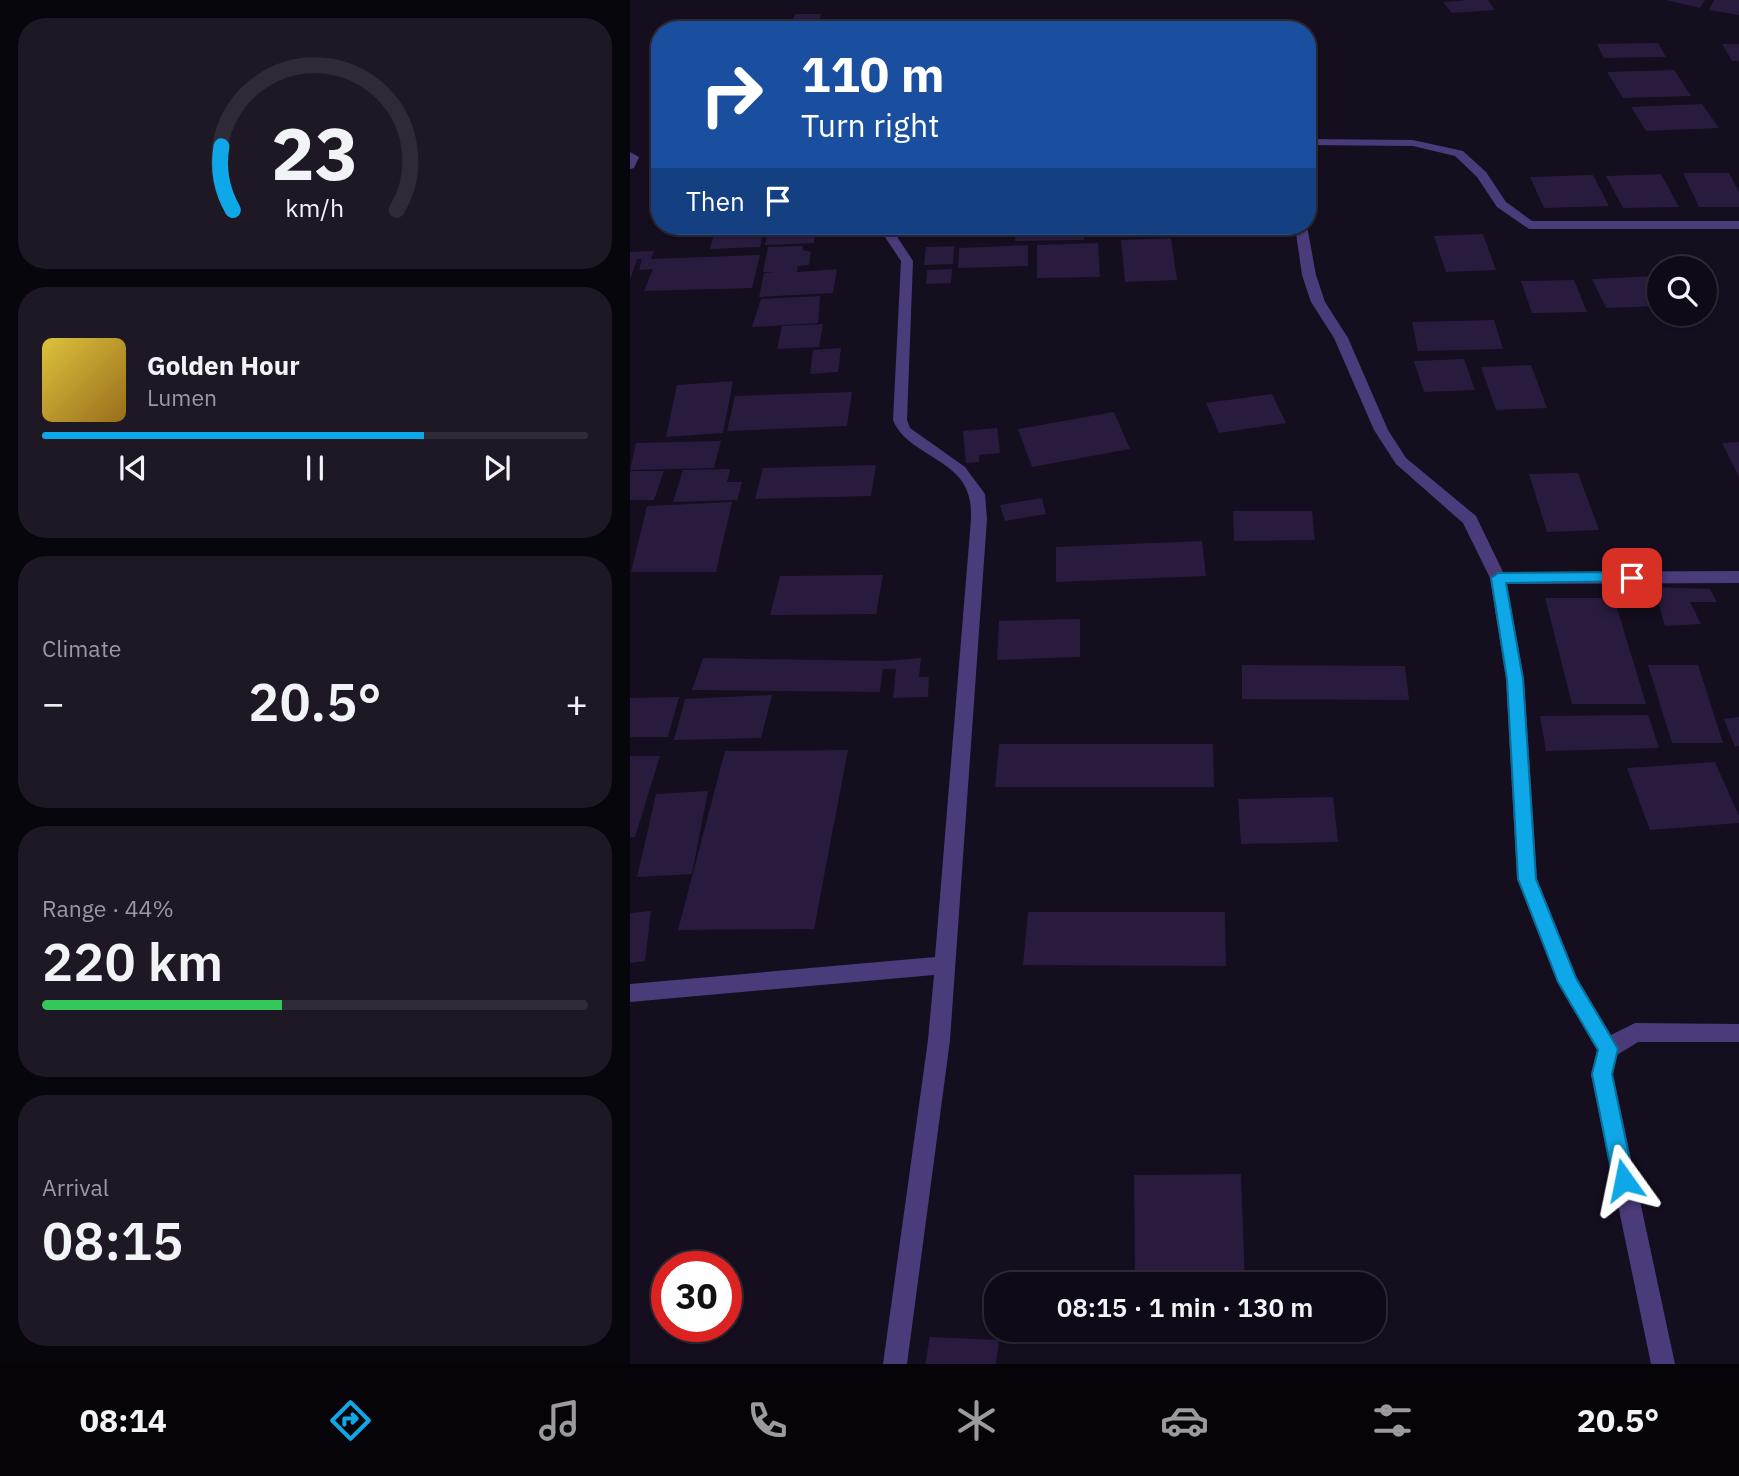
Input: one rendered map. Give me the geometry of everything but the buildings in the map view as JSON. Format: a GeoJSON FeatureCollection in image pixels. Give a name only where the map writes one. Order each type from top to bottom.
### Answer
{"type":"FeatureCollection","features":[{"type":"Feature","properties":{"kind":"street"},"geometry":{"type":"LineString","coordinates":[[1316,142],[1413,143],[1459,153],[1482,175],[1501,204],[1529,225],[1739,225]]}},
{"type":"Feature","properties":{"kind":"street"},"geometry":{"type":"LineString","coordinates":[[630,156],[633,157],[630,165]]}},
{"type":"Feature","properties":{"kind":"street"},"geometry":{"type":"LineString","coordinates":[[889,235],[907,261],[900,420],[904,430],[960,470],[977,494],[979,519],[939,1040],[895,1364]]}},
{"type":"Feature","properties":{"kind":"street"},"geometry":{"type":"LineString","coordinates":[[1302,235],[1309,275],[1318,302],[1340,338],[1381,430],[1401,461],[1470,520],[1498,578],[1515,679],[1527,879],[1568,982],[1608,1049]]}},
{"type":"Feature","properties":{"kind":"street"},"geometry":{"type":"LineString","coordinates":[[1498,578],[1739,577]]}},
{"type":"Feature","properties":{"kind":"street"},"geometry":{"type":"LineString","coordinates":[[630,993],[943,965]]}},
{"type":"Feature","properties":{"kind":"street"},"geometry":{"type":"LineString","coordinates":[[1663,1364],[1602,1074],[1608,1049],[1635,1032],[1739,1033]]}},
{"type":"Feature","properties":{"kind":"route"},"geometry":{"type":"LineString","coordinates":[[1624,1180],[1602,1074],[1608,1049],[1568,982],[1527,879],[1515,679],[1498,578],[1632,578]]}}]}
